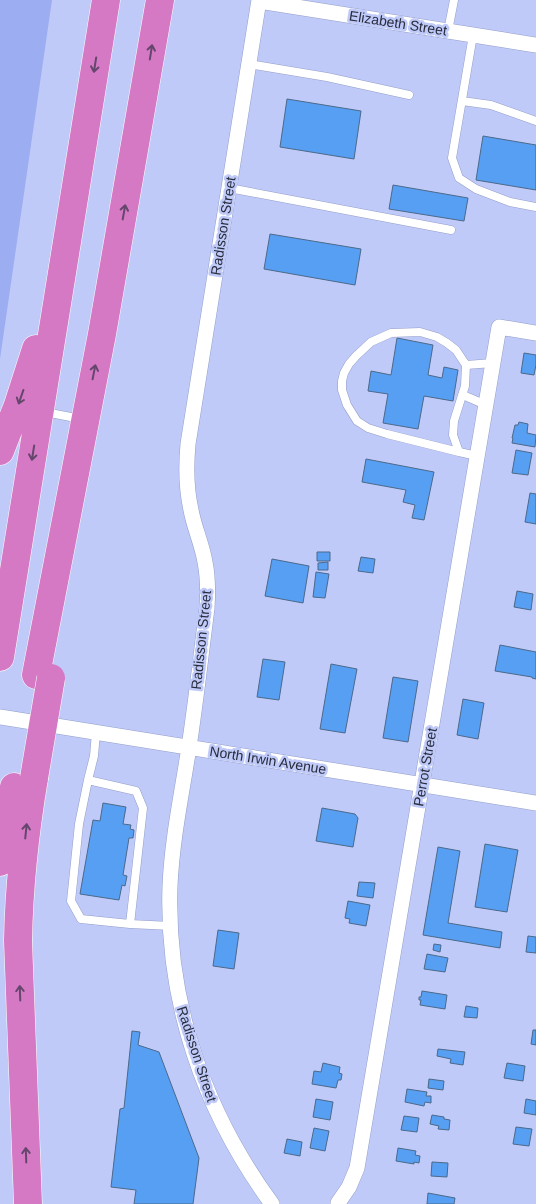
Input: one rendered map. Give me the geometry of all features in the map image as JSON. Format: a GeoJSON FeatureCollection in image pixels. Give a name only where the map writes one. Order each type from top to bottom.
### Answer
{"type":"FeatureCollection","features":[{"type":"Feature","properties":{"kind":"highway"},"geometry":{"type":"LineString","coordinates":[[0,657],[106,0]]}},
{"type":"Feature","properties":{"kind":"highway"},"geometry":{"type":"LineString","coordinates":[[0,862],[25,776],[85,420],[123,218],[160,0]]}},
{"type":"Feature","properties":{"kind":"highway"},"geometry":{"type":"LineString","coordinates":[[0,451],[34,359],[45,314],[66,250]]}},
{"type":"Feature","properties":{"kind":"highway"},"geometry":{"type":"LineString","coordinates":[[25,776],[25,842],[19,903],[18,941],[28,1204]]}},
{"type":"Feature","properties":{"kind":"street","name":"Elizabeth Street"},"geometry":{"type":"LineString","coordinates":[[259,0],[536,45]]}},
{"type":"Feature","properties":{"kind":"street","name":"Radisson Street"},"geometry":{"type":"LineString","coordinates":[[259,0],[187,451],[187,486],[191,511],[205,562],[208,587],[189,747],[173,842],[170,886],[174,966],[188,1035],[202,1077],[219,1118],[254,1179],[272,1204]]}},
{"type":"Feature","properties":{"kind":"street","name":"Perrot Street"},"geometry":{"type":"LineString","coordinates":[[338,1203],[349,1187],[357,1168],[499,327],[536,333]]}},
{"type":"Feature","properties":{"kind":"street","name":"North Irwin Avenue"},"geometry":{"type":"LineString","coordinates":[[0,717],[536,803]]}},
{"type":"Feature","properties":{"kind":"lane"},"geometry":{"type":"LineString","coordinates":[[448,31],[454,0]]}},
{"type":"Feature","properties":{"kind":"lane"},"geometry":{"type":"LineString","coordinates":[[472,35],[452,158],[459,178],[476,189],[510,202],[536,207]]}},
{"type":"Feature","properties":{"kind":"lane"},"geometry":{"type":"LineString","coordinates":[[249,64],[326,77],[409,95]]}},
{"type":"Feature","properties":{"kind":"lane"},"geometry":{"type":"LineString","coordinates":[[462,101],[492,105],[536,121]]}},
{"type":"Feature","properties":{"kind":"lane"},"geometry":{"type":"LineString","coordinates":[[229,188],[451,230]]}},
{"type":"Feature","properties":{"kind":"lane"},"geometry":{"type":"LineString","coordinates":[[460,452],[453,435],[454,421],[465,386],[466,365],[456,350],[437,337],[420,332],[397,332],[371,342],[349,364],[344,373],[342,390],[350,412],[357,421],[368,428],[460,452],[477,456]]}},
{"type":"Feature","properties":{"kind":"lane"},"geometry":{"type":"LineString","coordinates":[[466,365],[493,363]]}},
{"type":"Feature","properties":{"kind":"lane"},"geometry":{"type":"LineString","coordinates":[[463,395],[486,404]]}},
{"type":"Feature","properties":{"kind":"lane"},"geometry":{"type":"LineString","coordinates":[[40,412],[85,420]]}},
{"type":"Feature","properties":{"kind":"lane"},"geometry":{"type":"LineString","coordinates":[[96,732],[94,756],[79,824],[71,901],[81,919],[171,926]]}},
{"type":"Feature","properties":{"kind":"lane"},"geometry":{"type":"LineString","coordinates":[[88,780],[136,791],[143,808],[130,924]]}},
{"type":"Feature","properties":{"kind":"shaded area"},"geometry":{"type":"Polygon","coordinates":[[[0,0],[52,0],[0,359],[0,0]]]}},
{"type":"Feature","properties":{"kind":"building"},"geometry":{"type":"Polygon","coordinates":[[[287,99],[361,111],[354,159],[280,147],[287,99]]]}},
{"type":"Feature","properties":{"kind":"building"},"geometry":{"type":"Polygon","coordinates":[[[483,136],[536,145],[536,190],[476,180],[483,136]]]}},
{"type":"Feature","properties":{"kind":"building"},"geometry":{"type":"Polygon","coordinates":[[[393,185],[468,198],[464,221],[389,209],[393,185]]]}},
{"type":"Feature","properties":{"kind":"building"},"geometry":{"type":"Polygon","coordinates":[[[270,234],[361,249],[355,285],[264,269],[270,234]]]}},
{"type":"Feature","properties":{"kind":"building"},"geometry":{"type":"Polygon","coordinates":[[[397,338],[433,345],[428,375],[442,378],[444,367],[458,370],[453,401],[424,396],[418,429],[383,423],[388,394],[368,391],[371,371],[391,375],[397,338]]]}},
{"type":"Feature","properties":{"kind":"building"},"geometry":{"type":"Polygon","coordinates":[[[524,353],[536,355],[534,375],[521,373],[524,353]]]}},
{"type":"Feature","properties":{"kind":"building"},"geometry":{"type":"Polygon","coordinates":[[[519,422],[528,424],[527,433],[536,435],[535,447],[512,443],[515,425],[518,425],[519,422]]]}},
{"type":"Feature","properties":{"kind":"building"},"geometry":{"type":"Polygon","coordinates":[[[516,450],[532,453],[528,475],[512,473],[516,450]]]}},
{"type":"Feature","properties":{"kind":"building"},"geometry":{"type":"Polygon","coordinates":[[[366,459],[434,472],[424,520],[412,518],[415,505],[403,502],[406,490],[362,482],[366,459]]]}},
{"type":"Feature","properties":{"kind":"building"},"geometry":{"type":"Polygon","coordinates":[[[530,493],[536,494],[536,524],[525,522],[530,493]]]}},
{"type":"Feature","properties":{"kind":"building"},"geometry":{"type":"Polygon","coordinates":[[[317,552],[330,552],[330,561],[317,561],[317,552]]]}},
{"type":"Feature","properties":{"kind":"building"},"geometry":{"type":"Polygon","coordinates":[[[361,557],[375,559],[373,573],[358,571],[361,557]]]}},
{"type":"Feature","properties":{"kind":"building"},"geometry":{"type":"Polygon","coordinates":[[[272,559],[309,566],[303,603],[265,596],[272,559]]]}},
{"type":"Feature","properties":{"kind":"building"},"geometry":{"type":"Polygon","coordinates":[[[328,562],[328,570],[318,570],[318,563],[328,562]]]}},
{"type":"Feature","properties":{"kind":"building"},"geometry":{"type":"Polygon","coordinates":[[[316,572],[329,574],[325,598],[313,597],[316,572]]]}},
{"type":"Feature","properties":{"kind":"building"},"geometry":{"type":"Polygon","coordinates":[[[517,591],[533,594],[531,610],[514,607],[517,591]]]}},
{"type":"Feature","properties":{"kind":"building"},"geometry":{"type":"Polygon","coordinates":[[[500,645],[536,652],[536,679],[495,671],[500,645]]]}},
{"type":"Feature","properties":{"kind":"building"},"geometry":{"type":"Polygon","coordinates":[[[263,659],[285,662],[279,700],[257,697],[263,659]]]}},
{"type":"Feature","properties":{"kind":"building"},"geometry":{"type":"Polygon","coordinates":[[[331,664],[357,669],[345,733],[320,729],[331,664]]]}},
{"type":"Feature","properties":{"kind":"building"},"geometry":{"type":"Polygon","coordinates":[[[393,677],[418,681],[408,742],[383,738],[393,677]]]}},
{"type":"Feature","properties":{"kind":"building"},"geometry":{"type":"Polygon","coordinates":[[[463,699],[484,703],[478,739],[457,735],[463,699]]]}},
{"type":"Feature","properties":{"kind":"building"},"geometry":{"type":"Polygon","coordinates":[[[103,803],[126,807],[123,824],[131,825],[130,829],[134,830],[133,838],[129,838],[123,875],[127,876],[125,886],[122,885],[119,900],[80,894],[93,820],[100,821],[103,803]]]}},
{"type":"Feature","properties":{"kind":"building"},"geometry":{"type":"Polygon","coordinates":[[[322,808],[355,814],[358,818],[353,847],[316,841],[322,808]]]}},
{"type":"Feature","properties":{"kind":"building"},"geometry":{"type":"Polygon","coordinates":[[[485,844],[518,850],[507,912],[475,907],[485,844]]]}},
{"type":"Feature","properties":{"kind":"building"},"geometry":{"type":"Polygon","coordinates":[[[438,847],[460,851],[448,923],[502,932],[500,948],[423,935],[438,847]]]}},
{"type":"Feature","properties":{"kind":"building"},"geometry":{"type":"Polygon","coordinates":[[[359,882],[375,883],[373,898],[357,896],[359,882]]]}},
{"type":"Feature","properties":{"kind":"building"},"geometry":{"type":"Polygon","coordinates":[[[348,901],[370,905],[366,926],[349,923],[350,919],[345,918],[348,901]]]}},
{"type":"Feature","properties":{"kind":"building"},"geometry":{"type":"Polygon","coordinates":[[[218,930],[239,933],[234,969],[213,966],[218,930]]]}},
{"type":"Feature","properties":{"kind":"building"},"geometry":{"type":"Polygon","coordinates":[[[528,936],[536,937],[536,953],[526,952],[528,936]]]}},
{"type":"Feature","properties":{"kind":"building"},"geometry":{"type":"Polygon","coordinates":[[[434,944],[441,945],[440,952],[433,950],[434,944]]]}},
{"type":"Feature","properties":{"kind":"building"},"geometry":{"type":"Polygon","coordinates":[[[427,954],[448,958],[445,972],[424,969],[427,954]]]}},
{"type":"Feature","properties":{"kind":"building"},"geometry":{"type":"Polygon","coordinates":[[[422,991],[447,995],[445,1009],[420,1005],[421,1000],[419,1000],[419,997],[421,997],[422,991]]]}},
{"type":"Feature","properties":{"kind":"building"},"geometry":{"type":"Polygon","coordinates":[[[466,1006],[478,1008],[477,1018],[464,1017],[466,1006]]]}},
{"type":"Feature","properties":{"kind":"building"},"geometry":{"type":"Polygon","coordinates":[[[533,1030],[536,1030],[536,1045],[531,1044],[533,1030]]]}},
{"type":"Feature","properties":{"kind":"building"},"geometry":{"type":"Polygon","coordinates":[[[132,1031],[140,1032],[138,1045],[159,1052],[199,1158],[193,1204],[134,1204],[136,1190],[111,1187],[120,1109],[124,1108],[132,1031]]]}},
{"type":"Feature","properties":{"kind":"building"},"geometry":{"type":"Polygon","coordinates":[[[438,1049],[465,1052],[463,1065],[450,1063],[451,1059],[437,1056],[438,1049]]]}},
{"type":"Feature","properties":{"kind":"building"},"geometry":{"type":"Polygon","coordinates":[[[323,1063],[340,1067],[341,1080],[338,1080],[336,1088],[312,1084],[314,1071],[321,1072],[323,1063]]]}},
{"type":"Feature","properties":{"kind":"building"},"geometry":{"type":"Polygon","coordinates":[[[507,1063],[525,1066],[523,1081],[504,1078],[507,1063]]]}},
{"type":"Feature","properties":{"kind":"building"},"geometry":{"type":"Polygon","coordinates":[[[429,1079],[444,1081],[443,1090],[428,1088],[429,1079]]]}},
{"type":"Feature","properties":{"kind":"building"},"geometry":{"type":"Polygon","coordinates":[[[407,1089],[427,1092],[426,1096],[431,1096],[431,1103],[425,1102],[424,1106],[405,1102],[407,1089]]]}},
{"type":"Feature","properties":{"kind":"building"},"geometry":{"type":"Polygon","coordinates":[[[316,1099],[333,1102],[330,1120],[313,1117],[316,1099]]]}},
{"type":"Feature","properties":{"kind":"building"},"geometry":{"type":"Polygon","coordinates":[[[526,1099],[536,1101],[536,1115],[524,1113],[526,1099]]]}},
{"type":"Feature","properties":{"kind":"building"},"geometry":{"type":"Polygon","coordinates":[[[432,1115],[450,1120],[449,1130],[438,1129],[439,1126],[430,1124],[432,1115]]]}},
{"type":"Feature","properties":{"kind":"building"},"geometry":{"type":"Polygon","coordinates":[[[404,1116],[419,1118],[417,1132],[401,1130],[404,1116]]]}},
{"type":"Feature","properties":{"kind":"building"},"geometry":{"type":"Polygon","coordinates":[[[516,1127],[532,1129],[529,1146],[513,1144],[516,1127]]]}},
{"type":"Feature","properties":{"kind":"building"},"geometry":{"type":"Polygon","coordinates":[[[314,1128],[329,1131],[325,1151],[310,1148],[314,1128]]]}},
{"type":"Feature","properties":{"kind":"building"},"geometry":{"type":"Polygon","coordinates":[[[287,1139],[302,1142],[300,1156],[284,1153],[287,1139]]]}},
{"type":"Feature","properties":{"kind":"building"},"geometry":{"type":"Polygon","coordinates":[[[398,1148],[416,1151],[415,1155],[420,1156],[419,1163],[396,1161],[398,1148]]]}},
{"type":"Feature","properties":{"kind":"building"},"geometry":{"type":"Polygon","coordinates":[[[432,1162],[448,1163],[447,1177],[431,1176],[432,1162]]]}},
{"type":"Feature","properties":{"kind":"building"},"geometry":{"type":"Polygon","coordinates":[[[428,1193],[455,1198],[454,1204],[427,1204],[428,1193]]]}}]}
